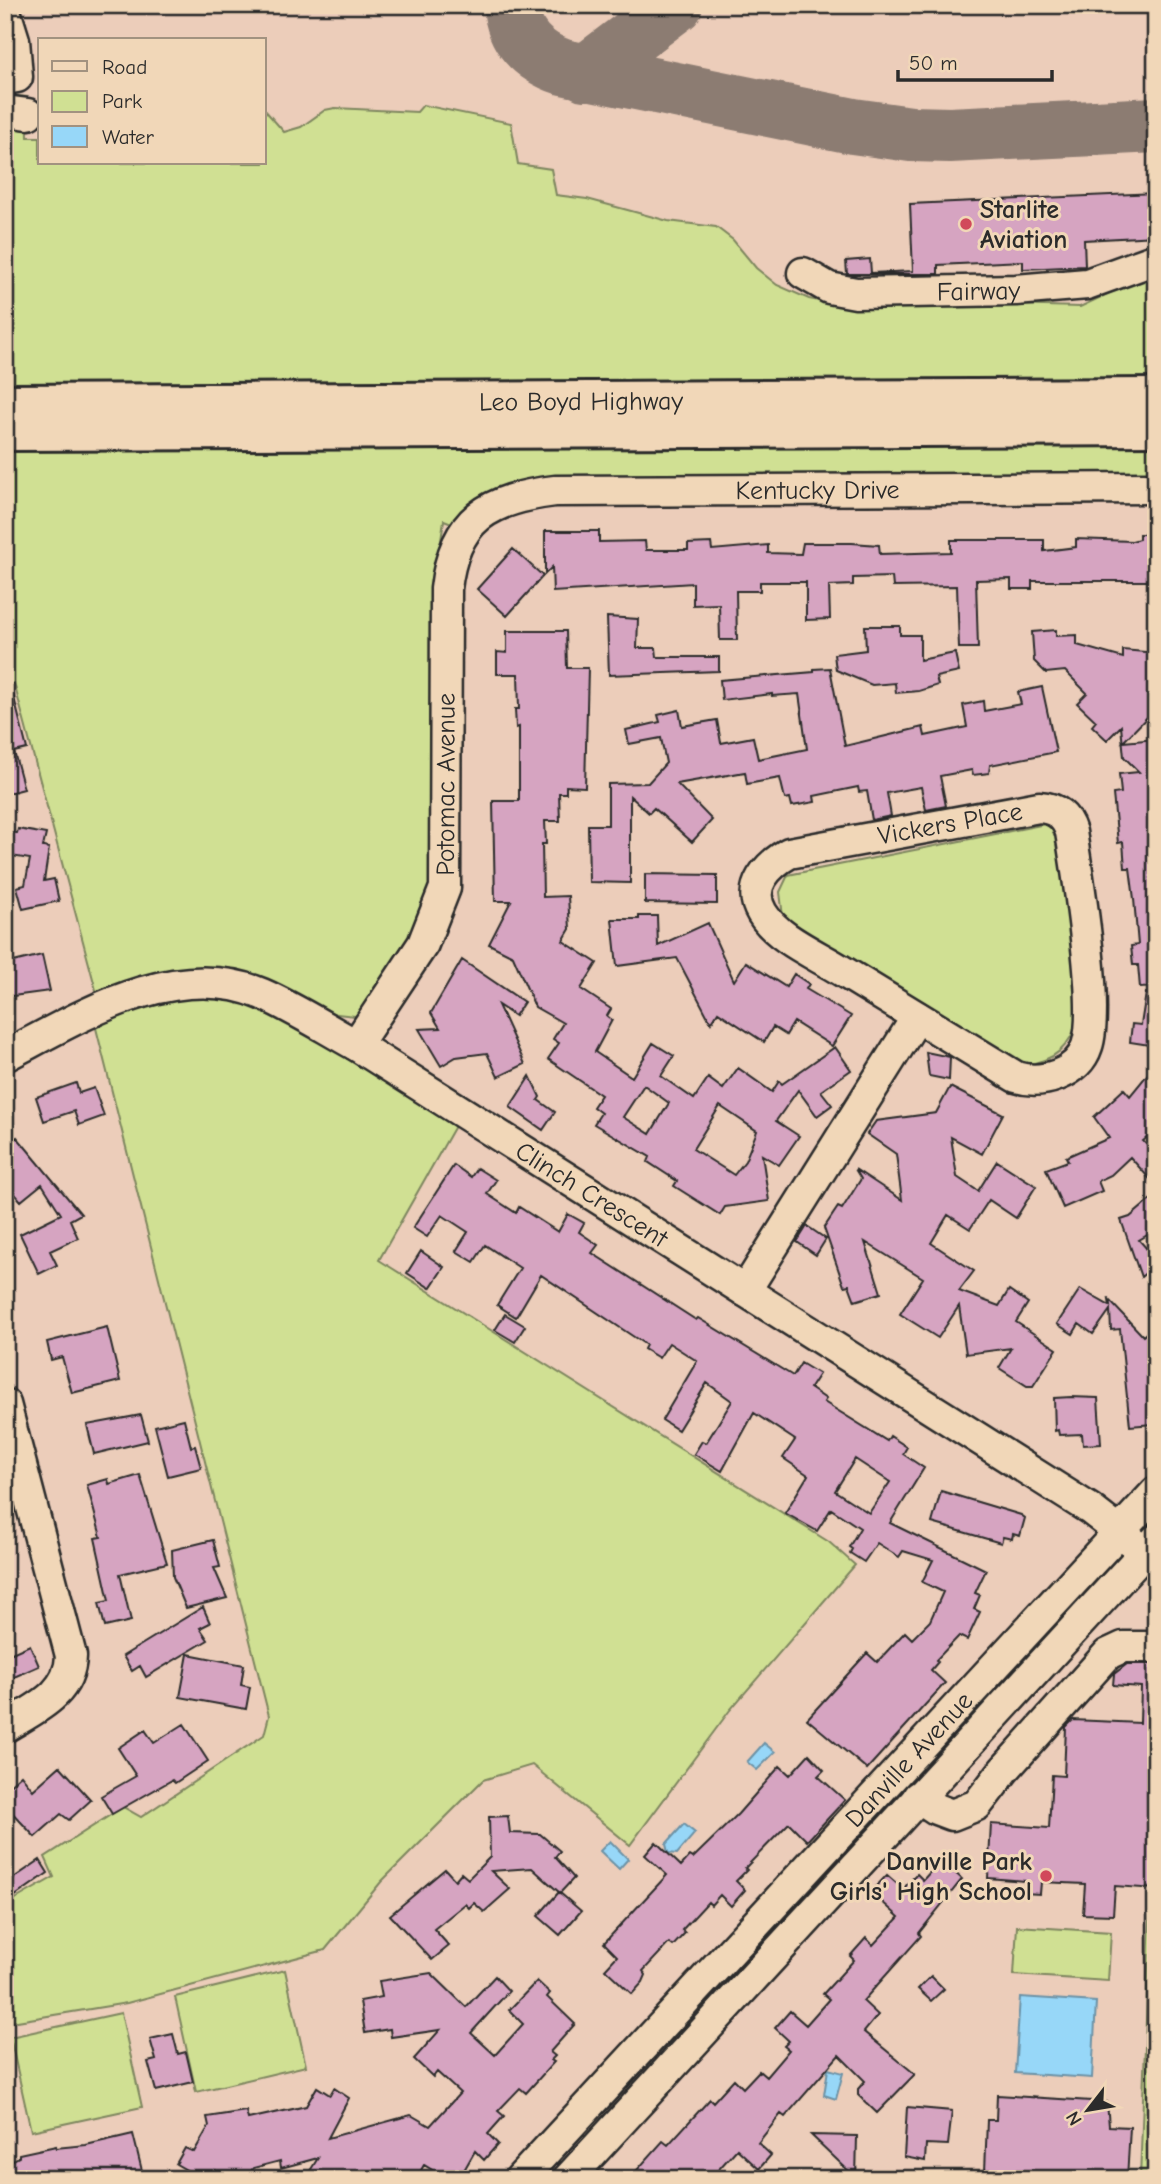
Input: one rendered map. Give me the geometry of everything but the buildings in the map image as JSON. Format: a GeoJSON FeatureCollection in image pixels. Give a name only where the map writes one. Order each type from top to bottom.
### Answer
{"type":"FeatureCollection","features":[{"type":"Feature","properties":{"kind":"highway","name":"Leo Boyd Highway"},"geometry":{"type":"LineString","coordinates":[[5,404],[1156,398]]}},
{"type":"Feature","properties":{"kind":"highway","name":"Leo Boyd Highway"},"geometry":{"type":"LineString","coordinates":[[5,431],[1156,426]]}},
{"type":"Feature","properties":{"kind":"street"},"geometry":{"type":"LineString","coordinates":[[5,11],[14,40],[17,77],[5,79]]}},
{"type":"Feature","properties":{"kind":"street","name":"Fairway"},"geometry":{"type":"LineString","coordinates":[[803,273],[829,288],[856,293],[1016,290],[1087,284],[1156,259]]}},
{"type":"Feature","properties":{"kind":"street","name":"Kentucky Drive"},"geometry":{"type":"LineString","coordinates":[[483,511],[525,495],[555,491],[1156,488]]}},
{"type":"Feature","properties":{"kind":"street","name":"Potomac Avenue"},"geometry":{"type":"LineString","coordinates":[[356,1045],[423,944],[444,895],[448,854],[447,578],[463,532],[483,511]]}},
{"type":"Feature","properties":{"kind":"street","name":"Vickers Place"},"geometry":{"type":"LineString","coordinates":[[1039,807],[1057,811],[1064,817],[1071,832],[1091,1004],[1091,1030],[1080,1058],[1060,1074],[1029,1081],[1016,1077],[916,1017],[774,926],[762,914],[758,902],[757,886],[764,872],[789,853],[813,847],[1039,807]]}},
{"type":"Feature","properties":{"kind":"street","name":"Clinch Crescent"},"geometry":{"type":"LineString","coordinates":[[5,1056],[115,1000],[176,985],[229,986],[259,993],[356,1045],[1090,1509],[1117,1530],[1150,1546]]}},
{"type":"Feature","properties":{"kind":"street"},"geometry":{"type":"LineString","coordinates":[[745,1291],[916,1017]]}},
{"type":"Feature","properties":{"kind":"street"},"geometry":{"type":"LineString","coordinates":[[5,1404],[71,1656],[67,1679],[55,1695],[5,1727]]}},
{"type":"Feature","properties":{"kind":"street","name":"Danville Avenue"},"geometry":{"type":"LineString","coordinates":[[520,2179],[1117,1530],[1156,1492]]}},
{"type":"Feature","properties":{"kind":"street","name":"Danville Avenue"},"geometry":{"type":"LineString","coordinates":[[568,2179],[1150,1546]]}},
{"type":"Feature","properties":{"kind":"street"},"geometry":{"type":"LineString","coordinates":[[918,1797],[936,1810],[952,1815],[977,1805],[1004,1770],[1108,1654],[1123,1647],[1156,1647]]}},
{"type":"Feature","properties":{"kind":"green space"},"geometry":{"type":"Polygon","coordinates":[[[5,95],[27,97],[28,137],[38,137],[38,164],[266,164],[266,111],[284,132],[301,127],[325,110],[335,108],[417,112],[423,105],[511,123],[518,164],[551,169],[556,195],[587,199],[668,221],[716,227],[733,240],[756,268],[777,285],[809,299],[851,307],[967,304],[1080,307],[1156,271],[1156,382],[5,390],[5,95]]]}},
{"type":"Feature","properties":{"kind":"green space"},"geometry":{"type":"Polygon","coordinates":[[[1156,441],[1156,478],[596,482],[454,524],[444,520],[436,575],[433,903],[371,1007],[355,1016],[328,1013],[281,986],[245,977],[97,994],[14,683],[5,684],[5,442],[1156,441]]]}},
{"type":"Feature","properties":{"kind":"green space"},"geometry":{"type":"Polygon","coordinates":[[[1056,822],[1062,848],[1079,1018],[1066,1045],[1045,1060],[1025,1065],[783,917],[780,892],[788,875],[1056,822]]]}},
{"type":"Feature","properties":{"kind":"green space"},"geometry":{"type":"Polygon","coordinates":[[[161,996],[222,997],[256,1004],[379,1076],[455,1126],[379,1260],[829,1542],[855,1565],[730,1710],[630,1845],[532,1765],[483,1780],[381,1882],[325,1950],[127,2003],[5,2023],[5,1905],[54,1877],[45,1857],[123,1807],[141,1817],[264,1735],[269,1716],[95,1024],[161,996]]]}},
{"type":"Feature","properties":{"kind":"green space"},"geometry":{"type":"Polygon","coordinates":[[[1151,1888],[1156,1889],[1156,2179],[1140,2179],[1151,1888]]]}},
{"type":"Feature","properties":{"kind":"green space"},"geometry":{"type":"Polygon","coordinates":[[[1017,1926],[1111,1932],[1108,1981],[1014,1975],[1017,1926]]]}},
{"type":"Feature","properties":{"kind":"green space"},"geometry":{"type":"Polygon","coordinates":[[[285,1970],[306,2066],[196,2092],[175,1997],[285,1970]]]}},
{"type":"Feature","properties":{"kind":"green space"},"geometry":{"type":"Polygon","coordinates":[[[121,2013],[142,2107],[31,2131],[10,2037],[121,2013]]]}},
{"type":"Feature","properties":{"kind":"water"},"geometry":{"type":"Polygon","coordinates":[[[764,1743],[775,1752],[757,1770],[747,1762],[764,1743]]]}},
{"type":"Feature","properties":{"kind":"water"},"geometry":{"type":"Polygon","coordinates":[[[684,1824],[695,1833],[677,1854],[668,1853],[666,1844],[684,1824]]]}},
{"type":"Feature","properties":{"kind":"water"},"geometry":{"type":"Polygon","coordinates":[[[610,1841],[628,1859],[619,1869],[600,1851],[610,1841]]]}},
{"type":"Feature","properties":{"kind":"water"},"geometry":{"type":"Polygon","coordinates":[[[1020,1997],[1096,2002],[1092,2078],[1015,2073],[1020,1997]]]}},
{"type":"Feature","properties":{"kind":"water"},"geometry":{"type":"Polygon","coordinates":[[[828,2069],[843,2073],[836,2099],[824,2095],[828,2069]]]}},
{"type":"Feature","properties":{"kind":"taxiway"},"geometry":{"type":"LineString","coordinates":[[511,5],[516,27],[526,44],[542,58],[563,67],[853,126],[911,134],[950,135],[1156,125]]}},
{"type":"Feature","properties":{"kind":"taxiway"},"geometry":{"type":"LineString","coordinates":[[585,73],[675,5]]}},
{"type":"Feature","properties":{"kind":"place","name":"Starlite Aviation"},"geometry":{"type":"Point","coordinates":[966,224]}},
{"type":"Feature","properties":{"kind":"place","name":"Danville Park Girls' High School"},"geometry":{"type":"Point","coordinates":[1046,1876]}}]}
